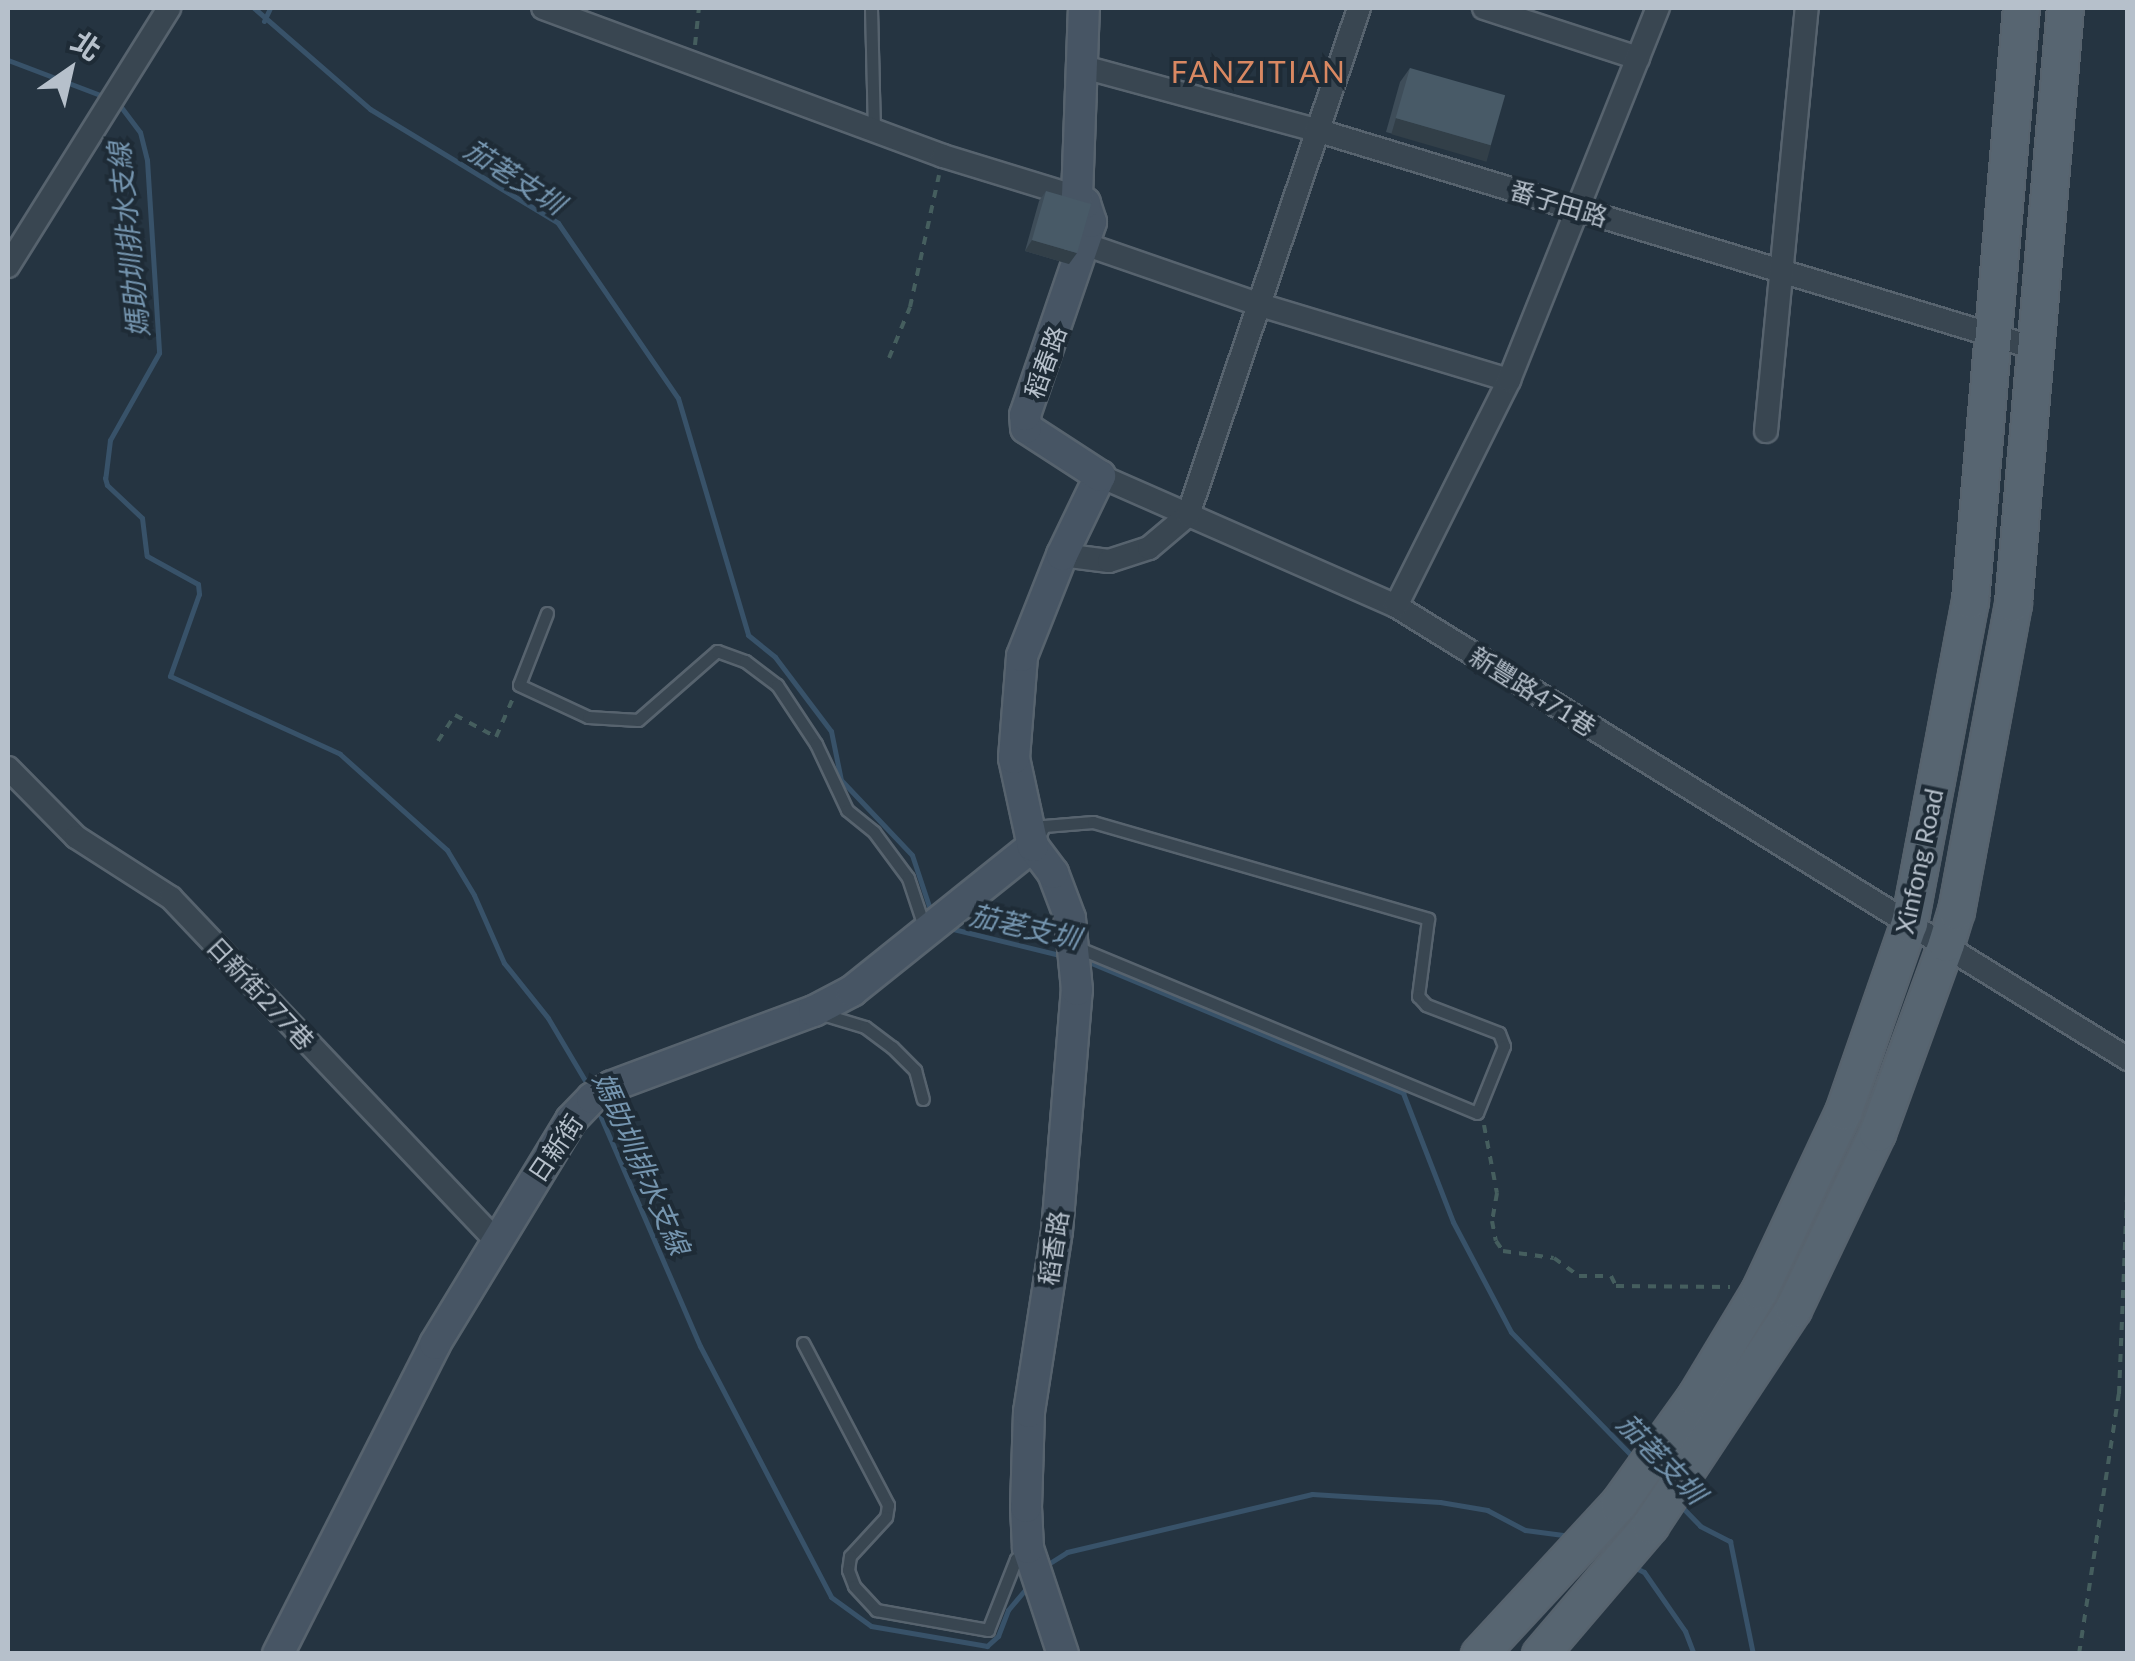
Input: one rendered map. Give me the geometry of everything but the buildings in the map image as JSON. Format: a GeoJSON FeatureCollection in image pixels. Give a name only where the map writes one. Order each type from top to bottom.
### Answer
{"type":"FeatureCollection","features":[{"type":"Feature","properties":{"kind":"main road","name":"Xinfong Road"},"geometry":{"type":"LineString","coordinates":[[1478,1654],[1582,1542],[1644,1468],[1759,1291],[1843,1112],[1909,923],[1970,600],[2021,8]]}},
{"type":"Feature","properties":{"kind":"main road","name":"Xinfong Road"},"geometry":{"type":"LineString","coordinates":[[1540,1654],[1670,1495],[1793,1309],[1877,1133],[1946,943],[1956,911],[2012,603],[2065,8]]}},
{"type":"Feature","properties":{"kind":"street"},"geometry":{"type":"LineString","coordinates":[[8,266],[169,8]]}},
{"type":"Feature","properties":{"kind":"street"},"geometry":{"type":"LineString","coordinates":[[543,8],[943,156],[1077,196]]}},
{"type":"Feature","properties":{"kind":"street","name":"稻春路"},"geometry":{"type":"LineString","coordinates":[[1084,8],[1077,196],[1091,222],[1025,415],[1026,428],[1100,476]]}},
{"type":"Feature","properties":{"kind":"street"},"geometry":{"type":"LineString","coordinates":[[1062,555],[1109,561],[1150,548],[1188,515],[1360,8]]}},
{"type":"Feature","properties":{"kind":"street"},"geometry":{"type":"LineString","coordinates":[[1484,8],[1638,58]]}},
{"type":"Feature","properties":{"kind":"street"},"geometry":{"type":"LineString","coordinates":[[1396,606],[1508,380],[1658,8]]}},
{"type":"Feature","properties":{"kind":"street"},"geometry":{"type":"LineString","coordinates":[[1766,430],[1807,8]]}},
{"type":"Feature","properties":{"kind":"street","name":"番子田路"},"geometry":{"type":"LineString","coordinates":[[1080,66],[1316,130],[2035,348]]}},
{"type":"Feature","properties":{"kind":"street"},"geometry":{"type":"LineString","coordinates":[[1086,245],[1260,305],[1508,380]]}},
{"type":"Feature","properties":{"kind":"street"},"geometry":{"type":"LineString","coordinates":[[1033,846],[1014,758],[1022,656],[1062,555],[1100,476]]}},
{"type":"Feature","properties":{"kind":"street","name":"新豐路471巷"},"geometry":{"type":"LineString","coordinates":[[1100,476],[1396,606],[2128,1058]]}},
{"type":"Feature","properties":{"kind":"street","name":"日新街277巷"},"geometry":{"type":"LineString","coordinates":[[8,768],[76,837],[171,898],[496,1241]]}},
{"type":"Feature","properties":{"kind":"street","name":"日新街"},"geometry":{"type":"LineString","coordinates":[[278,1654],[435,1344],[570,1120],[592,1098],[814,1011],[852,991],[1033,846]]}},
{"type":"Feature","properties":{"kind":"street","name":"稻香路"},"geometry":{"type":"LineString","coordinates":[[1033,846],[1053,873],[1070,918],[1076,990],[1064,1154],[1029,1412],[1028,1548],[1063,1654]]}},
{"type":"Feature","properties":{"kind":"lane"},"geometry":{"type":"LineString","coordinates":[[871,8],[874,130]]}},
{"type":"Feature","properties":{"kind":"lane"},"geometry":{"type":"LineString","coordinates":[[547,613],[519,685],[588,716],[638,720],[717,651],[745,661],[791,702],[847,810],[874,832],[908,878],[926,933]]}},
{"type":"Feature","properties":{"kind":"lane"},"geometry":{"type":"LineString","coordinates":[[1033,846],[1044,826],[1093,822],[1428,919],[1418,996],[1426,1004],[1499,1033],[1504,1046],[1477,1112],[1073,945]]}},
{"type":"Feature","properties":{"kind":"lane"},"geometry":{"type":"LineString","coordinates":[[814,1011],[865,1027],[892,1047],[915,1070],[922,1099]]}},
{"type":"Feature","properties":{"kind":"lane"},"geometry":{"type":"LineString","coordinates":[[803,1342],[888,1505],[886,1517],[850,1556],[848,1570],[854,1586],[876,1610],[988,1630],[1016,1559],[1028,1548]]}},
{"type":"Feature","properties":{"kind":"path"},"geometry":{"type":"LineString","coordinates":[[693,65],[700,8]]}},
{"type":"Feature","properties":{"kind":"path"},"geometry":{"type":"LineString","coordinates":[[890,358],[910,307],[943,156]]}},
{"type":"Feature","properties":{"kind":"path"},"geometry":{"type":"LineString","coordinates":[[438,742],[455,715],[496,737],[519,685]]}},
{"type":"Feature","properties":{"kind":"path"},"geometry":{"type":"LineString","coordinates":[[1477,1112],[1493,1161],[1497,1193],[1492,1221],[1496,1242],[1504,1251],[1554,1258],[1579,1276],[1611,1276],[1616,1286],[1759,1291]]}},
{"type":"Feature","properties":{"kind":"path"},"geometry":{"type":"LineString","coordinates":[[2079,1654],[2119,1394],[2121,1243],[2128,1174]]}},
{"type":"Feature","properties":{"kind":"waterway","name":"茄荖支圳"},"geometry":{"type":"LineString","coordinates":[[254,8],[370,109],[558,223],[678,398],[748,635],[775,657],[831,731],[841,780],[912,855],[932,915]]}},
{"type":"Feature","properties":{"kind":"waterway","name":"茄荖支圳"},"geometry":{"type":"LineString","coordinates":[[264,21],[270,8]]}},
{"type":"Feature","properties":{"kind":"waterway","name":"媽助圳排水支線"},"geometry":{"type":"LineString","coordinates":[[8,60],[108,98]]}},
{"type":"Feature","properties":{"kind":"waterway","name":"媽助圳排水支線"},"geometry":{"type":"LineString","coordinates":[[118,103],[140,132],[147,160],[159,353],[110,440],[105,478],[107,485],[142,518],[147,556],[198,584],[199,594],[170,676],[340,754],[447,850],[474,895],[504,963],[548,1018],[590,1089]]}},
{"type":"Feature","properties":{"kind":"waterway","name":"茄荖支圳"},"geometry":{"type":"LineString","coordinates":[[949,928],[1064,956]]}},
{"type":"Feature","properties":{"kind":"waterway","name":"茄荖支圳"},"geometry":{"type":"LineString","coordinates":[[1084,960],[1403,1093],[1453,1222],[1511,1332],[1634,1458]]}},
{"type":"Feature","properties":{"kind":"waterway","name":"媽助圳排水支線"},"geometry":{"type":"LineString","coordinates":[[597,1108],[700,1346],[831,1597],[871,1626],[987,1646],[998,1636],[1008,1610],[1028,1586]]}},
{"type":"Feature","properties":{"kind":"waterway","name":"媽助圳排水支線"},"geometry":{"type":"LineString","coordinates":[[1045,1566],[1067,1552],[1312,1494],[1440,1502],[1487,1510],[1525,1530],[1571,1536]]}},
{"type":"Feature","properties":{"kind":"waterway","name":"茄荖支圳"},"geometry":{"type":"LineString","coordinates":[[1680,1505],[1700,1526],[1730,1541],[1753,1654]]}},
{"type":"Feature","properties":{"kind":"waterway","name":"媽助圳排水支線"},"geometry":{"type":"LineString","coordinates":[[1634,1567],[1644,1572],[1685,1631],[1694,1654]]}},
{"type":"Feature","properties":{"kind":"district","name":"FANZITIAN"},"geometry":{"type":"Point","coordinates":[1259,71]}}]}
